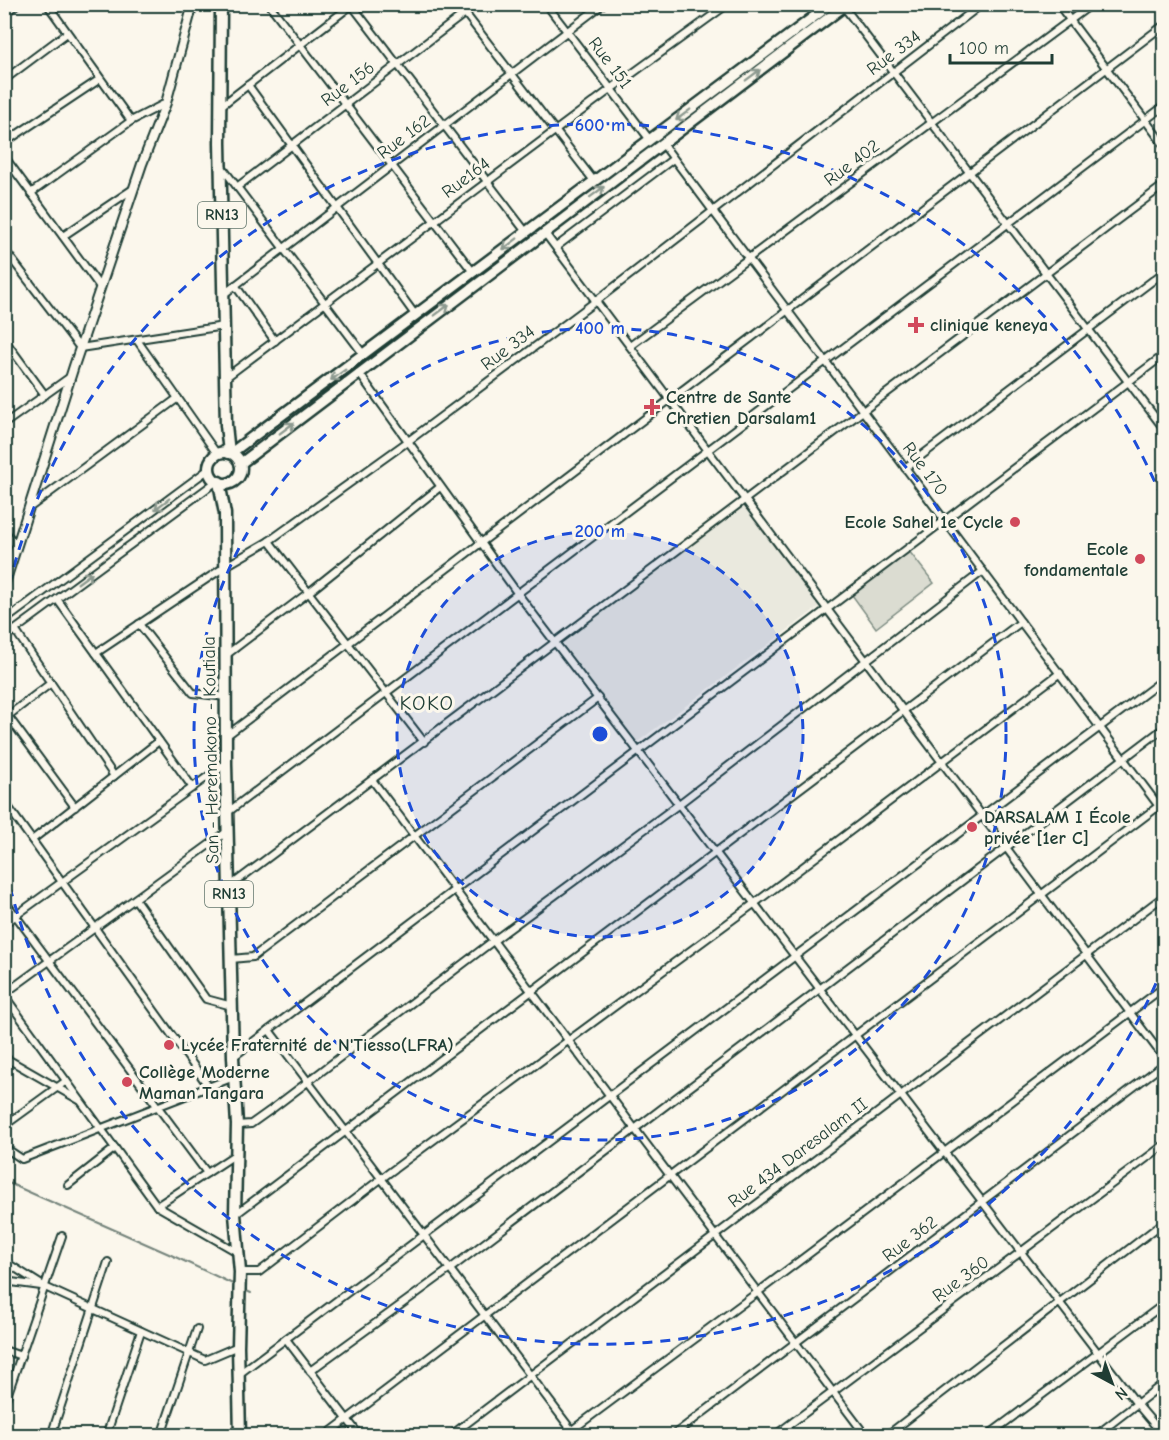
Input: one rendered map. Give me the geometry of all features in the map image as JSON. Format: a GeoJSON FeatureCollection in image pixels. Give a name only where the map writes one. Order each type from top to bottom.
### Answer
{"type":"FeatureCollection","features":[{"type":"Feature","properties":{"kind":"main road","name":"RN13"},"geometry":{"type":"LineString","coordinates":[[221,4],[223,294],[226,425],[230,453]]}},
{"type":"Feature","properties":{"kind":"main road"},"geometry":{"type":"LineString","coordinates":[[230,453],[237,458],[240,464],[239,475],[231,482],[218,482],[209,469],[211,460],[218,454],[230,453],[364,356],[650,140],[817,8],[831,4]]}},
{"type":"Feature","properties":{"kind":"main road"},"geometry":{"type":"LineString","coordinates":[[240,464],[845,6]]}},
{"type":"Feature","properties":{"kind":"main road","name":"RN13"},"geometry":{"type":"LineString","coordinates":[[218,454],[226,425]]}},
{"type":"Feature","properties":{"kind":"main road","name":"RN13"},"geometry":{"type":"LineString","coordinates":[[218,482],[225,514]]}},
{"type":"Feature","properties":{"kind":"main road","name":"RN13"},"geometry":{"type":"LineString","coordinates":[[225,514],[231,482]]}},
{"type":"Feature","properties":{"kind":"main road","name":"San - Heremakono - Koutiala"},"geometry":{"type":"LineString","coordinates":[[225,514],[226,764],[233,1057],[237,1125],[236,1214],[240,1272]]}},
{"type":"Feature","properties":{"kind":"main road","name":"RN13"},"geometry":{"type":"LineString","coordinates":[[240,1272],[238,1346],[240,1436]]}},
{"type":"Feature","properties":{"kind":"street"},"geometry":{"type":"LineString","coordinates":[[4,14],[17,4]]}},
{"type":"Feature","properties":{"kind":"street"},"geometry":{"type":"LineString","coordinates":[[47,4],[131,121]]}},
{"type":"Feature","properties":{"kind":"street"},"geometry":{"type":"LineString","coordinates":[[4,586],[100,287],[166,103],[193,4]]}},
{"type":"Feature","properties":{"kind":"street"},"geometry":{"type":"LineString","coordinates":[[269,4],[473,272]]}},
{"type":"Feature","properties":{"kind":"street"},"geometry":{"type":"LineString","coordinates":[[458,4],[594,181]]}},
{"type":"Feature","properties":{"kind":"street","name":"Rue 156"},"geometry":{"type":"LineString","coordinates":[[237,187],[477,4]]}},
{"type":"Feature","properties":{"kind":"street","name":"Rue 151"},"geometry":{"type":"LineString","coordinates":[[546,4],[650,140]]}},
{"type":"Feature","properties":{"kind":"street","name":"Rue 162"},"geometry":{"type":"LineString","coordinates":[[223,294],[603,4]]}},
{"type":"Feature","properties":{"kind":"street","name":"Rue164"},"geometry":{"type":"LineString","coordinates":[[225,378],[555,130],[728,4]]}},
{"type":"Feature","properties":{"kind":"street","name":"Rue 334"},"geometry":{"type":"LineString","coordinates":[[96,653],[226,566],[269,541],[407,442],[596,301],[982,4]]}},
{"type":"Feature","properties":{"kind":"street"},"geometry":{"type":"LineString","coordinates":[[1058,4],[1164,145]]}},
{"type":"Feature","properties":{"kind":"street","name":"Rue 402"},"geometry":{"type":"LineString","coordinates":[[630,346],[1092,4]]}},
{"type":"Feature","properties":{"kind":"street"},"geometry":{"type":"LineString","coordinates":[[221,106],[352,5],[526,232]]}},
{"type":"Feature","properties":{"kind":"street"},"geometry":{"type":"LineString","coordinates":[[845,6],[1164,429]]}},
{"type":"Feature","properties":{"kind":"street"},"geometry":{"type":"LineString","coordinates":[[226,736],[1164,25]]}},
{"type":"Feature","properties":{"kind":"street"},"geometry":{"type":"LineString","coordinates":[[4,80],[67,33]]}},
{"type":"Feature","properties":{"kind":"street"},"geometry":{"type":"LineString","coordinates":[[4,143],[100,79]]}},
{"type":"Feature","properties":{"kind":"street"},"geometry":{"type":"LineString","coordinates":[[248,85],[416,316]]}},
{"type":"Feature","properties":{"kind":"street"},"geometry":{"type":"LineString","coordinates":[[31,193],[131,121],[166,103]]}},
{"type":"Feature","properties":{"kind":"street"},"geometry":{"type":"LineString","coordinates":[[228,812],[1164,106]]}},
{"type":"Feature","properties":{"kind":"street","name":"Rue 170"},"geometry":{"type":"LineString","coordinates":[[662,143],[1124,759],[1162,804],[1164,813]]}},
{"type":"Feature","properties":{"kind":"street"},"geometry":{"type":"LineString","coordinates":[[4,156],[100,287]]}},
{"type":"Feature","properties":{"kind":"street"},"geometry":{"type":"LineString","coordinates":[[556,247],[673,159]]}},
{"type":"Feature","properties":{"kind":"street"},"geometry":{"type":"LineString","coordinates":[[221,165],[364,356]]}},
{"type":"Feature","properties":{"kind":"street"},"geometry":{"type":"LineString","coordinates":[[229,888],[1164,185]]}},
{"type":"Feature","properties":{"kind":"street"},"geometry":{"type":"LineString","coordinates":[[63,236],[134,189]]}},
{"type":"Feature","properties":{"kind":"street"},"geometry":{"type":"LineString","coordinates":[[544,232],[1164,1058]]}},
{"type":"Feature","properties":{"kind":"street"},"geometry":{"type":"LineString","coordinates":[[4,249],[80,348]]}},
{"type":"Feature","properties":{"kind":"street"},"geometry":{"type":"LineString","coordinates":[[905,468],[1164,272]]}},
{"type":"Feature","properties":{"kind":"street"},"geometry":{"type":"LineString","coordinates":[[235,285],[275,340]]}},
{"type":"Feature","properties":{"kind":"street"},"geometry":{"type":"LineString","coordinates":[[80,348],[224,326]]}},
{"type":"Feature","properties":{"kind":"street"},"geometry":{"type":"LineString","coordinates":[[4,339],[45,395]]}},
{"type":"Feature","properties":{"kind":"street"},"geometry":{"type":"LineString","coordinates":[[137,340],[218,454]]}},
{"type":"Feature","properties":{"kind":"street"},"geometry":{"type":"LineString","coordinates":[[233,1057],[1164,355]]}},
{"type":"Feature","properties":{"kind":"street"},"geometry":{"type":"LineString","coordinates":[[359,374],[518,594],[1098,1354],[1164,1436]]}},
{"type":"Feature","properties":{"kind":"street"},"geometry":{"type":"LineString","coordinates":[[4,424],[70,377]]}},
{"type":"Feature","properties":{"kind":"street"},"geometry":{"type":"LineString","coordinates":[[29,509],[178,398]]}},
{"type":"Feature","properties":{"kind":"street"},"geometry":{"type":"LineString","coordinates":[[4,621],[209,469]]}},
{"type":"Feature","properties":{"kind":"street"},"geometry":{"type":"LineString","coordinates":[[4,638],[218,482]]}},
{"type":"Feature","properties":{"kind":"street"},"geometry":{"type":"LineString","coordinates":[[226,656],[440,487]]}},
{"type":"Feature","properties":{"kind":"street"},"geometry":{"type":"LineString","coordinates":[[4,530],[17,547]]}},
{"type":"Feature","properties":{"kind":"street"},"geometry":{"type":"LineString","coordinates":[[269,541],[424,742]]}},
{"type":"Feature","properties":{"kind":"street"},"geometry":{"type":"LineString","coordinates":[[237,1125],[251,1124],[679,804],[983,572]]}},
{"type":"Feature","properties":{"kind":"street"},"geometry":{"type":"LineString","coordinates":[[57,599],[193,788]]}},
{"type":"Feature","properties":{"kind":"street"},"geometry":{"type":"LineString","coordinates":[[236,1214],[1021,622]]}},
{"type":"Feature","properties":{"kind":"street"},"geometry":{"type":"LineString","coordinates":[[139,624],[193,693],[226,697]]}},
{"type":"Feature","properties":{"kind":"street"},"geometry":{"type":"LineString","coordinates":[[15,630],[114,776]]}},
{"type":"Feature","properties":{"kind":"street"},"geometry":{"type":"LineString","coordinates":[[240,1272],[259,1272],[1060,673]]}},
{"type":"Feature","properties":{"kind":"street"},"geometry":{"type":"LineString","coordinates":[[239,1374],[1164,679]]}},
{"type":"Feature","properties":{"kind":"street"},"geometry":{"type":"LineString","coordinates":[[51,683],[6,717],[75,807]]}},
{"type":"Feature","properties":{"kind":"street"},"geometry":{"type":"LineString","coordinates":[[231,959],[253,957],[598,698]]}},
{"type":"Feature","properties":{"kind":"street"},"geometry":{"type":"LineString","coordinates":[[310,1371],[450,1269],[1164,728]]}},
{"type":"Feature","properties":{"kind":"street"},"geometry":{"type":"LineString","coordinates":[[32,840],[159,741]]}},
{"type":"Feature","properties":{"kind":"street"},"geometry":{"type":"LineString","coordinates":[[4,924],[226,764]]}},
{"type":"Feature","properties":{"kind":"street"},"geometry":{"type":"LineString","coordinates":[[373,781],[866,1436]]}},
{"type":"Feature","properties":{"kind":"street"},"geometry":{"type":"LineString","coordinates":[[4,801],[209,1087]]}},
{"type":"Feature","properties":{"kind":"street"},"geometry":{"type":"LineString","coordinates":[[325,1436],[1162,804]]}},
{"type":"Feature","properties":{"kind":"street"},"geometry":{"type":"LineString","coordinates":[[228,830],[4,994],[157,1206],[239,1253]]}},
{"type":"Feature","properties":{"kind":"street","name":"Rue 434 Daresalam II"},"geometry":{"type":"LineString","coordinates":[[450,1436],[714,1234],[1164,896]]}},
{"type":"Feature","properties":{"kind":"street"},"geometry":{"type":"LineString","coordinates":[[135,899],[206,999],[232,1006]]}},
{"type":"Feature","properties":{"kind":"street"},"geometry":{"type":"LineString","coordinates":[[4,900],[207,1173]]}},
{"type":"Feature","properties":{"kind":"street"},"geometry":{"type":"LineString","coordinates":[[564,1436],[574,1433],[1164,987]]}},
{"type":"Feature","properties":{"kind":"street"},"geometry":{"type":"LineString","coordinates":[[269,1030],[574,1433]]}},
{"type":"Feature","properties":{"kind":"street"},"geometry":{"type":"LineString","coordinates":[[4,1057],[82,1102]]}},
{"type":"Feature","properties":{"kind":"street","name":"Rue 362"},"geometry":{"type":"LineString","coordinates":[[672,1436],[1164,1064]]}},
{"type":"Feature","properties":{"kind":"street"},"geometry":{"type":"LineString","coordinates":[[4,1147],[22,1159],[234,1077]]}},
{"type":"Feature","properties":{"kind":"street"},"geometry":{"type":"LineString","coordinates":[[4,1126],[66,1081]]}},
{"type":"Feature","properties":{"kind":"street","name":"Rue 360"},"geometry":{"type":"LineString","coordinates":[[774,1436],[1164,1145]]}},
{"type":"Feature","properties":{"kind":"street"},"geometry":{"type":"LineString","coordinates":[[68,1185],[115,1148]]}},
{"type":"Feature","properties":{"kind":"street"},"geometry":{"type":"LineString","coordinates":[[157,1206],[236,1154]]}},
{"type":"Feature","properties":{"kind":"street"},"geometry":{"type":"LineString","coordinates":[[886,1436],[1164,1222]]}},
{"type":"Feature","properties":{"kind":"street"},"geometry":{"type":"LineString","coordinates":[[4,1405],[62,1236]]}},
{"type":"Feature","properties":{"kind":"street"},"geometry":{"type":"LineString","coordinates":[[4,1261],[45,1287],[205,1360],[238,1346]]}},
{"type":"Feature","properties":{"kind":"street"},"geometry":{"type":"LineString","coordinates":[[51,1436],[108,1262]]}},
{"type":"Feature","properties":{"kind":"street"},"geometry":{"type":"LineString","coordinates":[[4,1281],[45,1287]]}},
{"type":"Feature","properties":{"kind":"street"},"geometry":{"type":"LineString","coordinates":[[987,1436],[1164,1304]]}},
{"type":"Feature","properties":{"kind":"street"},"geometry":{"type":"LineString","coordinates":[[161,1436],[196,1329]]}},
{"type":"Feature","properties":{"kind":"street"},"geometry":{"type":"LineString","coordinates":[[106,1436],[141,1331]]}},
{"type":"Feature","properties":{"kind":"street"},"geometry":{"type":"LineString","coordinates":[[286,1339],[360,1436]]}},
{"type":"Feature","properties":{"kind":"street"},"geometry":{"type":"LineString","coordinates":[[4,1350],[21,1356]]}},
{"type":"Feature","properties":{"kind":"street"},"geometry":{"type":"LineString","coordinates":[[1095,1436],[1164,1383]]}},
{"type":"Feature","properties":{"kind":"shaded area"},"geometry":{"type":"Polygon","coordinates":[[[744,505],[820,606],[636,743],[561,641],[744,505]]]}},
{"type":"Feature","properties":{"kind":"shaded area"},"geometry":{"type":"Polygon","coordinates":[[[909,551],[934,583],[876,628],[852,595],[909,551]]]}},
{"type":"Feature","properties":{"kind":"waterway"},"geometry":{"type":"LineString","coordinates":[[4,1181],[237,1286]]}},
{"type":"Feature","properties":{"kind":"waterway"},"geometry":{"type":"LineString","coordinates":[[242,1289],[251,1293]]}},
{"type":"Feature","properties":{"kind":"place","name":"clinique keneya"},"geometry":{"type":"Point","coordinates":[916,325]}},
{"type":"Feature","properties":{"kind":"place","name":"Centre de Sante Chretien Darsalam1"},"geometry":{"type":"Point","coordinates":[652,407]}},
{"type":"Feature","properties":{"kind":"place","name":"Ecole Sahel 1e Cycle"},"geometry":{"type":"Point","coordinates":[1015,522]}},
{"type":"Feature","properties":{"kind":"place","name":"Ecole fondamentale"},"geometry":{"type":"Point","coordinates":[1140,559]}},
{"type":"Feature","properties":{"kind":"place","name":"DARSALAM I École privée [1er C]"},"geometry":{"type":"Point","coordinates":[972,827]}},
{"type":"Feature","properties":{"kind":"place","name":"Lycée Fraternité de N'Tiesso(LFRA)"},"geometry":{"type":"Point","coordinates":[169,1045]}},
{"type":"Feature","properties":{"kind":"place","name":"Collège Moderne Maman Tangara"},"geometry":{"type":"Point","coordinates":[127,1082]}},
{"type":"Feature","properties":{"kind":"district","name":"KOKO"},"geometry":{"type":"Point","coordinates":[427,703]}}]}
